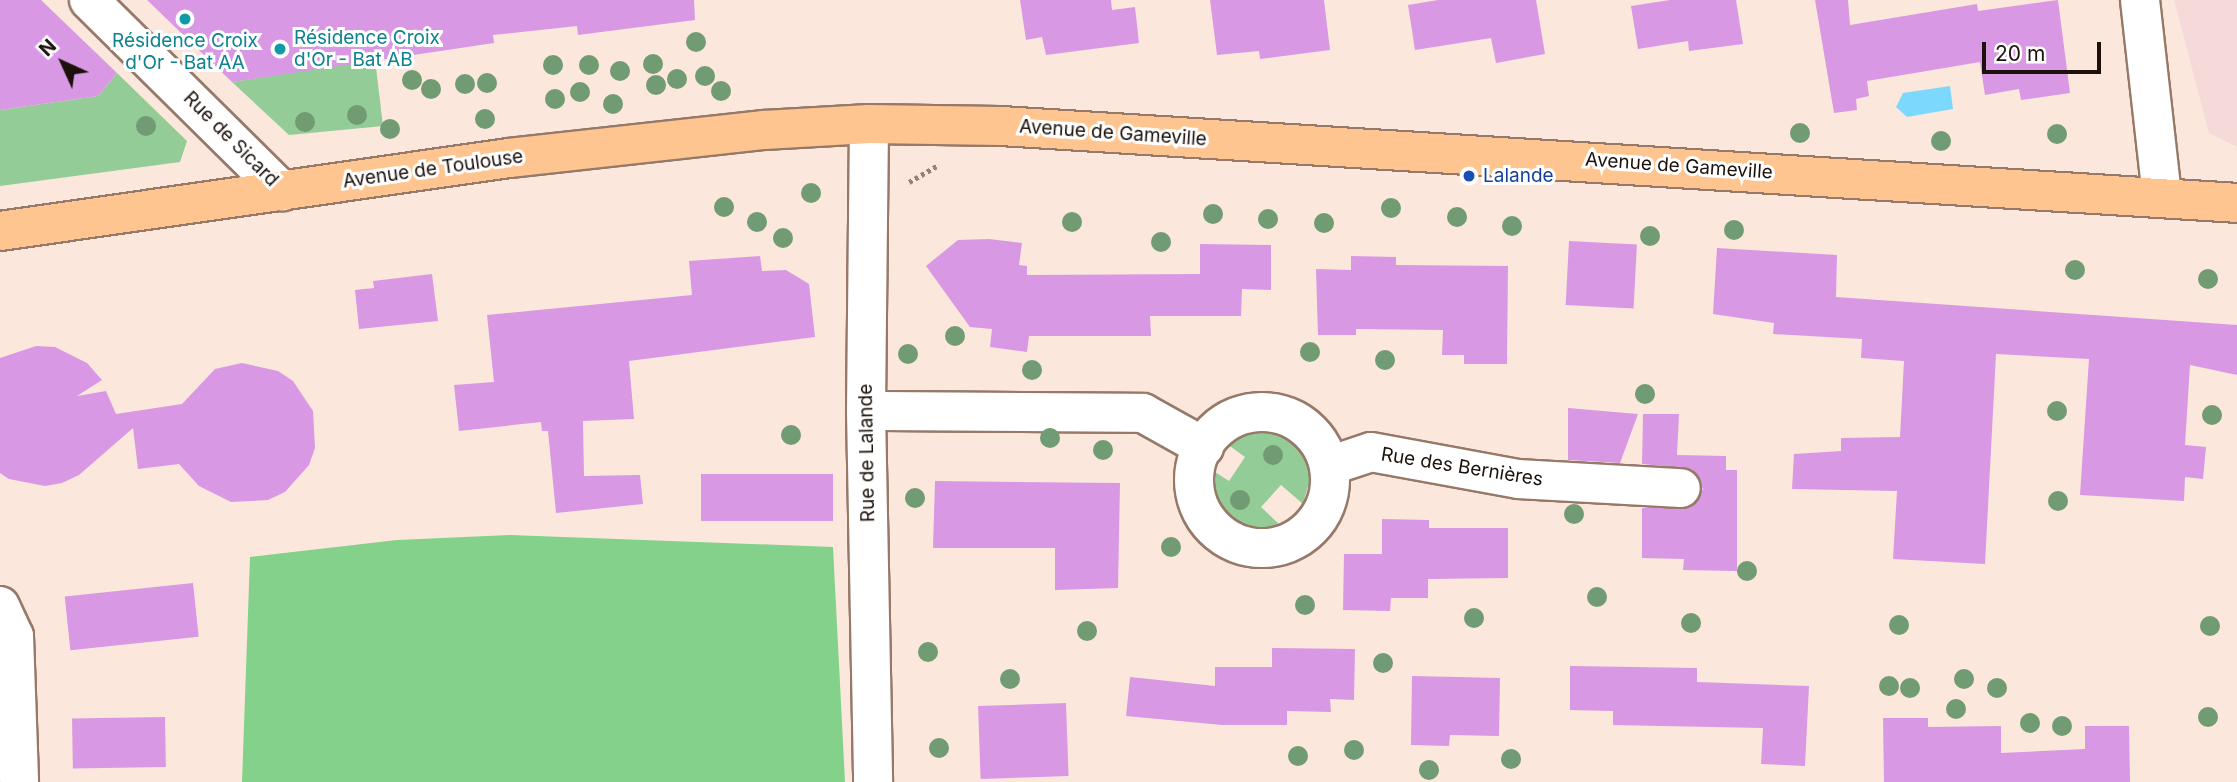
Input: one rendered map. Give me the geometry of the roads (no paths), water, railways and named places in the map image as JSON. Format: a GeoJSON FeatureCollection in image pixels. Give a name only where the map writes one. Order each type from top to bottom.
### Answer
{"type":"FeatureCollection","features":[{"type":"Feature","properties":{"kind":"main road","name":"Avenue de Toulouse"},"geometry":{"type":"LineString","coordinates":[[0,230],[706,136],[869,124]]}},
{"type":"Feature","properties":{"kind":"main road","name":"Avenue de Gameville"},"geometry":{"type":"LineString","coordinates":[[869,124],[1001,126],[2237,202]]}},
{"type":"Feature","properties":{"kind":"street","name":"Rue de Sicard"},"geometry":{"type":"LineString","coordinates":[[89,0],[282,191]]}},
{"type":"Feature","properties":{"kind":"street"},"geometry":{"type":"LineString","coordinates":[[2140,0],[2162,197]]}},
{"type":"Feature","properties":{"kind":"street","name":"Rue de Lalande"},"geometry":{"type":"LineString","coordinates":[[869,124],[866,411],[873,782]]}},
{"type":"Feature","properties":{"kind":"street"},"geometry":{"type":"LineString","coordinates":[[866,411],[1143,413],[1203,447]]}},
{"type":"Feature","properties":{"kind":"street"},"geometry":{"type":"LineString","coordinates":[[1278,413],[1311,432],[1329,466],[1326,504],[1302,535],[1266,548],[1247,546],[1229,539],[1202,512],[1194,474],[1203,447],[1222,425],[1240,415],[1278,413]]}},
{"type":"Feature","properties":{"kind":"street","name":"Rue des Bernières"},"geometry":{"type":"LineString","coordinates":[[1329,466],[1371,452],[1518,479],[1681,488]]}},
{"type":"Feature","properties":{"kind":"street"},"geometry":{"type":"LineString","coordinates":[[0,606],[14,636],[19,782]]}},
{"type":"Feature","properties":{"kind":"water"},"geometry":{"type":"Polygon","coordinates":[[[1950,86],[1953,109],[1907,117],[1896,107],[1903,93],[1950,86]]]}},
{"type":"Feature","properties":{"kind":"place","name":"Résidence Croix d'Or - Bat AA"},"geometry":{"type":"Point","coordinates":[185,19]}},
{"type":"Feature","properties":{"kind":"place","name":"Résidence Croix d'Or - Bat AB"},"geometry":{"type":"Point","coordinates":[280,49]}},
{"type":"Feature","properties":{"kind":"place","name":"Lalande"},"geometry":{"type":"Point","coordinates":[1469,176]}}]}
